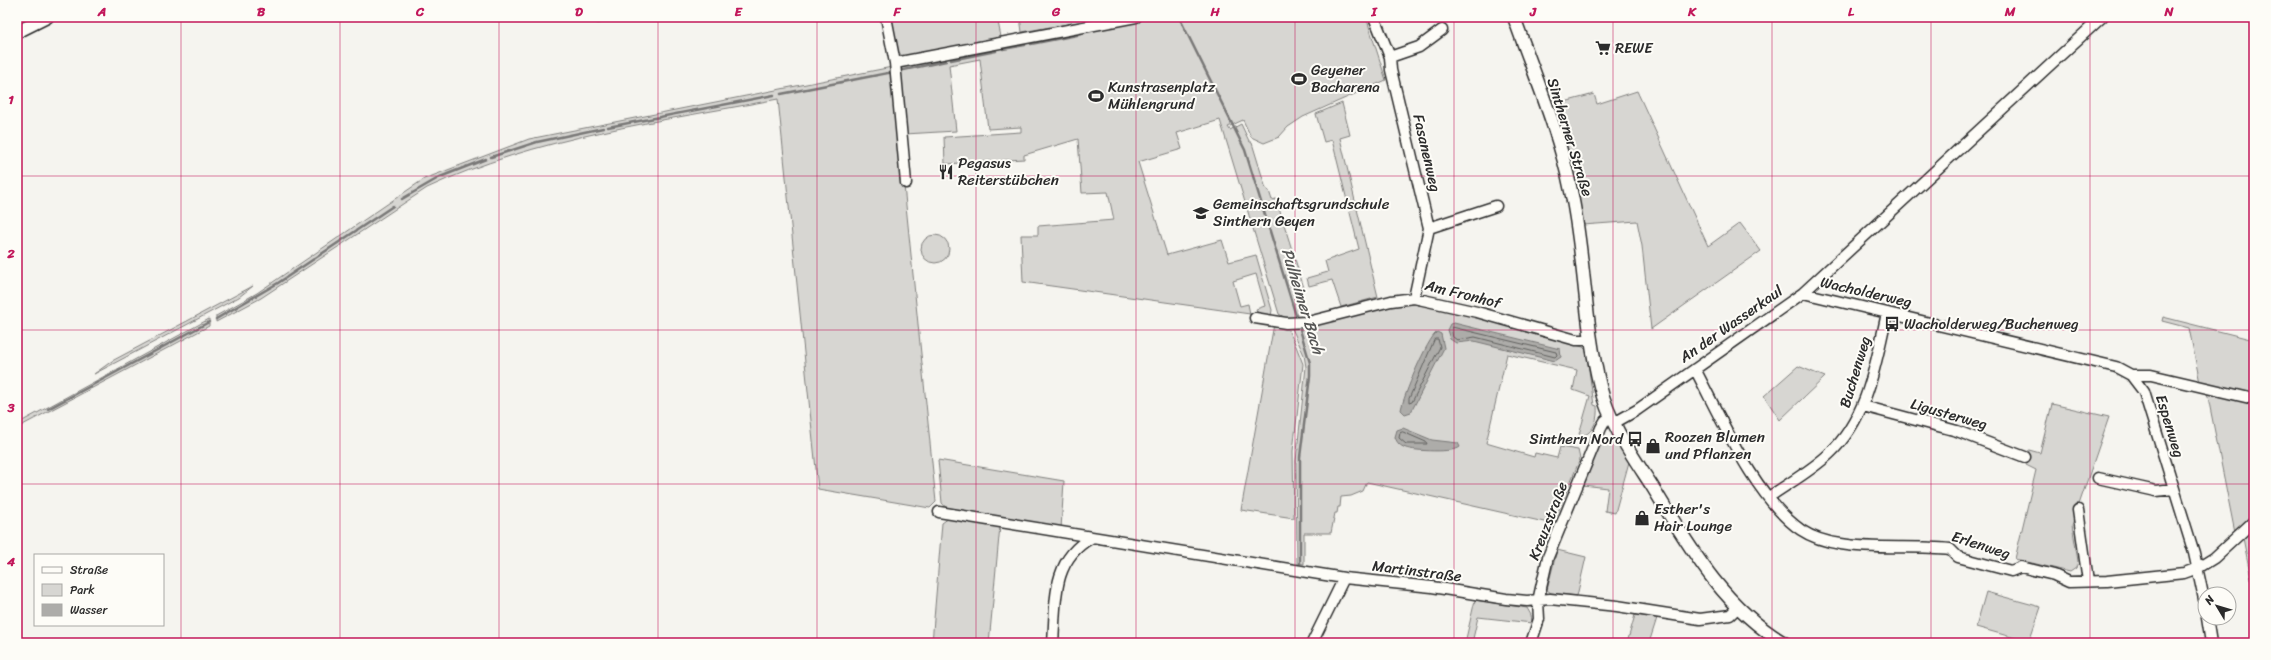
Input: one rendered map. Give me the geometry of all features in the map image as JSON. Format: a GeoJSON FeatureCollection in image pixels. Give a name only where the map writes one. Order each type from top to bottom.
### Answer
{"type":"FeatureCollection","features":[{"type":"Feature","properties":{"kind":"street"},"geometry":{"type":"LineString","coordinates":[[17,32],[47,17]]}},
{"type":"Feature","properties":{"kind":"street"},"geometry":{"type":"LineString","coordinates":[[886,17],[895,63],[906,183]]}},
{"type":"Feature","properties":{"kind":"street"},"geometry":{"type":"LineString","coordinates":[[895,63],[1136,17]]}},
{"type":"Feature","properties":{"kind":"street","name":"Fasanenweg"},"geometry":{"type":"LineString","coordinates":[[1374,17],[1390,57],[1391,70],[1429,228],[1414,298]]}},
{"type":"Feature","properties":{"kind":"street","name":"Sintherner Straße"},"geometry":{"type":"LineString","coordinates":[[1514,17],[1554,130],[1571,190],[1591,340],[1600,387],[1612,420],[1699,562],[1737,608],[1761,628],[1784,643]]}},
{"type":"Feature","properties":{"kind":"street","name":"An der Wasserkaul"},"geometry":{"type":"LineString","coordinates":[[1612,420],[1637,410],[1804,293],[1858,241],[2102,17]]}},
{"type":"Feature","properties":{"kind":"street"},"geometry":{"type":"LineString","coordinates":[[1390,57],[1420,47],[1442,30]]}},
{"type":"Feature","properties":{"kind":"street"},"geometry":{"type":"LineString","coordinates":[[1429,228],[1496,206]]}},
{"type":"Feature","properties":{"kind":"street","name":"Wacholderweg"},"geometry":{"type":"LineString","coordinates":[[1804,293],[2116,367],[2131,375]]}},
{"type":"Feature","properties":{"kind":"street","name":"Am Fronhof"},"geometry":{"type":"LineString","coordinates":[[1255,318],[1290,322],[1308,322],[1391,301],[1414,298],[1476,312],[1576,340],[1591,340]]}},
{"type":"Feature","properties":{"kind":"street","name":"Buchenweg"},"geometry":{"type":"LineString","coordinates":[[1769,497],[1830,453],[1845,435],[1863,406],[1888,313]]}},
{"type":"Feature","properties":{"kind":"street","name":"Erlenweg"},"geometry":{"type":"LineString","coordinates":[[1695,369],[1741,455],[1769,497],[1794,524],[1806,533],[1822,540],[1848,545],[1950,549],[1958,557],[2011,571],[2021,567],[2054,575],[2069,582],[2184,573],[2198,568],[2214,558],[2254,521]]}},
{"type":"Feature","properties":{"kind":"street"},"geometry":{"type":"LineString","coordinates":[[2131,375],[2151,375],[2254,399]]}},
{"type":"Feature","properties":{"kind":"street","name":"Espenweg"},"geometry":{"type":"LineString","coordinates":[[2131,375],[2144,392],[2198,568],[2202,586]]}},
{"type":"Feature","properties":{"kind":"street","name":"Ligusterweg"},"geometry":{"type":"LineString","coordinates":[[1863,406],[1957,431],[2025,457]]}},
{"type":"Feature","properties":{"kind":"street","name":"Kreuzstraße"},"geometry":{"type":"LineString","coordinates":[[1531,643],[1539,619],[1538,601],[1546,567],[1555,540],[1601,428],[1605,421],[1612,420]]}},
{"type":"Feature","properties":{"kind":"street"},"geometry":{"type":"LineString","coordinates":[[2098,478],[2156,491],[2173,489]]}},
{"type":"Feature","properties":{"kind":"street"},"geometry":{"type":"LineString","coordinates":[[2078,510],[2088,581]]}},
{"type":"Feature","properties":{"kind":"street","name":"Martinstraße"},"geometry":{"type":"LineString","coordinates":[[939,512],[1091,538],[1344,578],[1432,587],[1506,599],[1538,601],[1550,600],[1616,606],[1700,619],[1730,615],[1737,608]]}},
{"type":"Feature","properties":{"kind":"street"},"geometry":{"type":"LineString","coordinates":[[1053,643],[1060,572],[1080,545],[1091,538]]}},
{"type":"Feature","properties":{"kind":"street"},"geometry":{"type":"LineString","coordinates":[[1312,643],[1344,578]]}},
{"type":"Feature","properties":{"kind":"street"},"geometry":{"type":"LineString","coordinates":[[2208,626],[2211,643]]}},
{"type":"Feature","properties":{"kind":"green space"},"geometry":{"type":"Polygon","coordinates":[[[890,17],[997,17],[1001,37],[903,57],[897,50],[890,17]]]}},
{"type":"Feature","properties":{"kind":"green space"},"geometry":{"type":"Polygon","coordinates":[[[1020,17],[1107,17],[1022,32],[1020,17]]]}},
{"type":"Feature","properties":{"kind":"green space"},"geometry":{"type":"Polygon","coordinates":[[[1150,17],[1366,17],[1386,80],[1303,117],[1288,127],[1279,137],[1264,143],[1251,137],[1243,120],[1228,127],[1230,130],[1241,124],[1249,141],[1252,143],[1266,189],[1269,191],[1272,200],[1276,199],[1304,288],[1298,290],[1306,318],[1287,319],[1279,314],[1220,120],[1177,133],[1182,149],[1138,162],[1167,255],[1222,240],[1229,262],[1256,255],[1272,310],[1271,316],[1257,312],[1256,309],[1265,306],[1256,274],[1233,281],[1240,306],[1248,304],[1250,314],[1023,282],[1021,235],[1038,235],[1038,226],[1114,220],[1108,192],[1082,193],[1078,139],[1024,155],[1024,159],[945,164],[944,137],[1021,132],[1021,127],[988,129],[980,59],[949,65],[956,131],[905,134],[899,66],[1150,17]]]}},
{"type":"Feature","properties":{"kind":"green space"},"geometry":{"type":"Polygon","coordinates":[[[892,67],[936,502],[930,508],[818,489],[778,99],[644,123],[555,143],[468,170],[427,188],[261,298],[216,322],[216,316],[257,293],[424,179],[529,139],[892,67]]]}},
{"type":"Feature","properties":{"kind":"green space"},"geometry":{"type":"Polygon","coordinates":[[[1637,91],[1708,246],[1740,223],[1761,251],[1651,329],[1642,246],[1637,221],[1583,225],[1570,168],[1548,100],[1555,98],[1557,104],[1594,94],[1597,104],[1637,91]]]}},
{"type":"Feature","properties":{"kind":"green space"},"geometry":{"type":"Polygon","coordinates":[[[1342,103],[1350,135],[1340,138],[1378,297],[1341,307],[1332,280],[1309,286],[1307,278],[1328,272],[1325,261],[1359,249],[1332,140],[1324,142],[1316,114],[1342,103]]]}},
{"type":"Feature","properties":{"kind":"green space"},"geometry":{"type":"Polygon","coordinates":[[[935,235],[945,239],[949,249],[945,259],[935,263],[925,259],[921,249],[925,239],[935,235]]]}},
{"type":"Feature","properties":{"kind":"green space"},"geometry":{"type":"Polygon","coordinates":[[[253,286],[239,297],[94,374],[112,361],[253,286]]]}},
{"type":"Feature","properties":{"kind":"green space"},"geometry":{"type":"Polygon","coordinates":[[[1406,303],[1453,310],[1583,347],[1586,350],[1594,405],[1597,406],[1595,424],[1587,434],[1583,436],[1579,434],[1590,396],[1573,390],[1577,370],[1507,354],[1486,443],[1534,457],[1535,453],[1557,458],[1560,447],[1578,450],[1580,459],[1553,524],[1367,482],[1363,491],[1351,496],[1341,497],[1340,507],[1338,507],[1337,513],[1335,513],[1331,533],[1304,533],[1304,564],[1297,563],[1296,461],[1306,367],[1304,355],[1291,326],[1406,303]]]}},
{"type":"Feature","properties":{"kind":"green space"},"geometry":{"type":"Polygon","coordinates":[[[2163,317],[2254,340],[2254,396],[2200,383],[2189,328],[2162,321],[2163,317]]]}},
{"type":"Feature","properties":{"kind":"green space"},"geometry":{"type":"Polygon","coordinates":[[[209,319],[209,326],[17,428],[17,424],[209,319]]]}},
{"type":"Feature","properties":{"kind":"green space"},"geometry":{"type":"Polygon","coordinates":[[[1274,324],[1285,325],[1294,341],[1303,364],[1293,451],[1294,518],[1241,510],[1274,324]]]}},
{"type":"Feature","properties":{"kind":"green space"},"geometry":{"type":"Polygon","coordinates":[[[1798,366],[1825,377],[1780,420],[1764,396],[1798,366]]]}},
{"type":"Feature","properties":{"kind":"green space"},"geometry":{"type":"Polygon","coordinates":[[[2207,392],[2254,403],[2254,515],[2235,533],[2207,392]]]}},
{"type":"Feature","properties":{"kind":"green space"},"geometry":{"type":"Polygon","coordinates":[[[2052,404],[2109,417],[2072,525],[2078,561],[2076,568],[2070,572],[2015,559],[2036,470],[2026,465],[2029,450],[2040,453],[2052,404]]]}},
{"type":"Feature","properties":{"kind":"green space"},"geometry":{"type":"Polygon","coordinates":[[[1604,436],[1612,445],[1615,440],[1629,462],[1615,513],[1605,511],[1608,488],[1583,485],[1604,436]]]}},
{"type":"Feature","properties":{"kind":"green space"},"geometry":{"type":"Polygon","coordinates":[[[938,460],[1064,481],[1061,529],[949,511],[942,503],[938,460]]]}},
{"type":"Feature","properties":{"kind":"green space"},"geometry":{"type":"Polygon","coordinates":[[[949,518],[1000,526],[989,643],[932,643],[942,523],[949,518]]]}},
{"type":"Feature","properties":{"kind":"green space"},"geometry":{"type":"Polygon","coordinates":[[[2254,528],[2254,593],[2243,538],[2254,528]]]}},
{"type":"Feature","properties":{"kind":"green space"},"geometry":{"type":"Polygon","coordinates":[[[1557,550],[1586,557],[1577,596],[1551,593],[1547,590],[1557,550]]]}},
{"type":"Feature","properties":{"kind":"green space"},"geometry":{"type":"Polygon","coordinates":[[[1986,592],[2041,607],[2029,642],[1976,627],[1986,592]]]}},
{"type":"Feature","properties":{"kind":"green space"},"geometry":{"type":"Polygon","coordinates":[[[1475,600],[1527,608],[1531,615],[1532,623],[1478,617],[1472,643],[1465,643],[1475,600]]]}},
{"type":"Feature","properties":{"kind":"green space"},"geometry":{"type":"Polygon","coordinates":[[[1635,615],[1657,618],[1649,643],[1627,643],[1635,615]]]}},
{"type":"Feature","properties":{"kind":"water"},"geometry":{"type":"Polygon","coordinates":[[[1454,323],[1560,349],[1561,357],[1555,361],[1474,341],[1456,343],[1450,339],[1447,330],[1450,324],[1454,323]]]}},
{"type":"Feature","properties":{"kind":"water"},"geometry":{"type":"Polygon","coordinates":[[[1437,332],[1441,334],[1444,348],[1411,412],[1405,414],[1401,410],[1411,381],[1427,345],[1437,332]]]}},
{"type":"Feature","properties":{"kind":"water"},"geometry":{"type":"Polygon","coordinates":[[[1403,428],[1432,440],[1458,443],[1460,447],[1442,451],[1425,451],[1406,448],[1399,444],[1395,437],[1397,430],[1403,428]]]}},
{"type":"Feature","properties":{"kind":"waterway","name":"Pulheimer Bach"},"geometry":{"type":"LineString","coordinates":[[1179,17],[1245,150],[1297,319]]}},
{"type":"Feature","properties":{"kind":"waterway"},"geometry":{"type":"LineString","coordinates":[[1031,44],[1077,35]]}},
{"type":"Feature","properties":{"kind":"waterway"},"geometry":{"type":"LineString","coordinates":[[1003,49],[1025,45]]}},
{"type":"Feature","properties":{"kind":"waterway"},"geometry":{"type":"LineString","coordinates":[[951,60],[996,51]]}},
{"type":"Feature","properties":{"kind":"waterway"},"geometry":{"type":"LineString","coordinates":[[899,71],[946,61]]}},
{"type":"Feature","properties":{"kind":"waterway"},"geometry":{"type":"LineString","coordinates":[[781,94],[893,72]]}},
{"type":"Feature","properties":{"kind":"waterway"},"geometry":{"type":"LineString","coordinates":[[608,127],[774,95]]}},
{"type":"Feature","properties":{"kind":"waterway"},"geometry":{"type":"LineString","coordinates":[[491,157],[537,142],[603,128]]}},
{"type":"Feature","properties":{"kind":"waterway"},"geometry":{"type":"LineString","coordinates":[[402,199],[440,177],[486,159]]}},
{"type":"Feature","properties":{"kind":"waterway"},"geometry":{"type":"LineString","coordinates":[[216,319],[278,283],[393,206]]}},
{"type":"Feature","properties":{"kind":"waterway"},"geometry":{"type":"LineString","coordinates":[[48,409],[209,322]]}},
{"type":"Feature","properties":{"kind":"waterway","name":"Pulheimer Bach"},"geometry":{"type":"LineString","coordinates":[[1299,326],[1310,363],[1310,376],[1300,457],[1300,563]]}},
{"type":"Feature","properties":{"kind":"place","name":"REWE"},"geometry":{"type":"Point","coordinates":[1603,48]}},
{"type":"Feature","properties":{"kind":"place","name":"Geyener Bacharena"},"geometry":{"type":"Point","coordinates":[1299,79]}},
{"type":"Feature","properties":{"kind":"place","name":"Kunstrasenplatz Mühlengrund"},"geometry":{"type":"Point","coordinates":[1096,96]}},
{"type":"Feature","properties":{"kind":"place","name":"Pegasus Reiterstübchen"},"geometry":{"type":"Point","coordinates":[946,172]}},
{"type":"Feature","properties":{"kind":"place","name":"Gemeinschaftsgrundschule Sinthern Geyen"},"geometry":{"type":"Point","coordinates":[1201,213]}},
{"type":"Feature","properties":{"kind":"place","name":"Wacholderweg/Buchenweg"},"geometry":{"type":"Point","coordinates":[1892,324]}},
{"type":"Feature","properties":{"kind":"place","name":"Sinthern Nord"},"geometry":{"type":"Point","coordinates":[1635,439]}},
{"type":"Feature","properties":{"kind":"place","name":"Roozen Blumen und Pflanzen"},"geometry":{"type":"Point","coordinates":[1653,446]}},
{"type":"Feature","properties":{"kind":"place","name":"Esther's Hair Lounge"},"geometry":{"type":"Point","coordinates":[1642,518]}}]}
